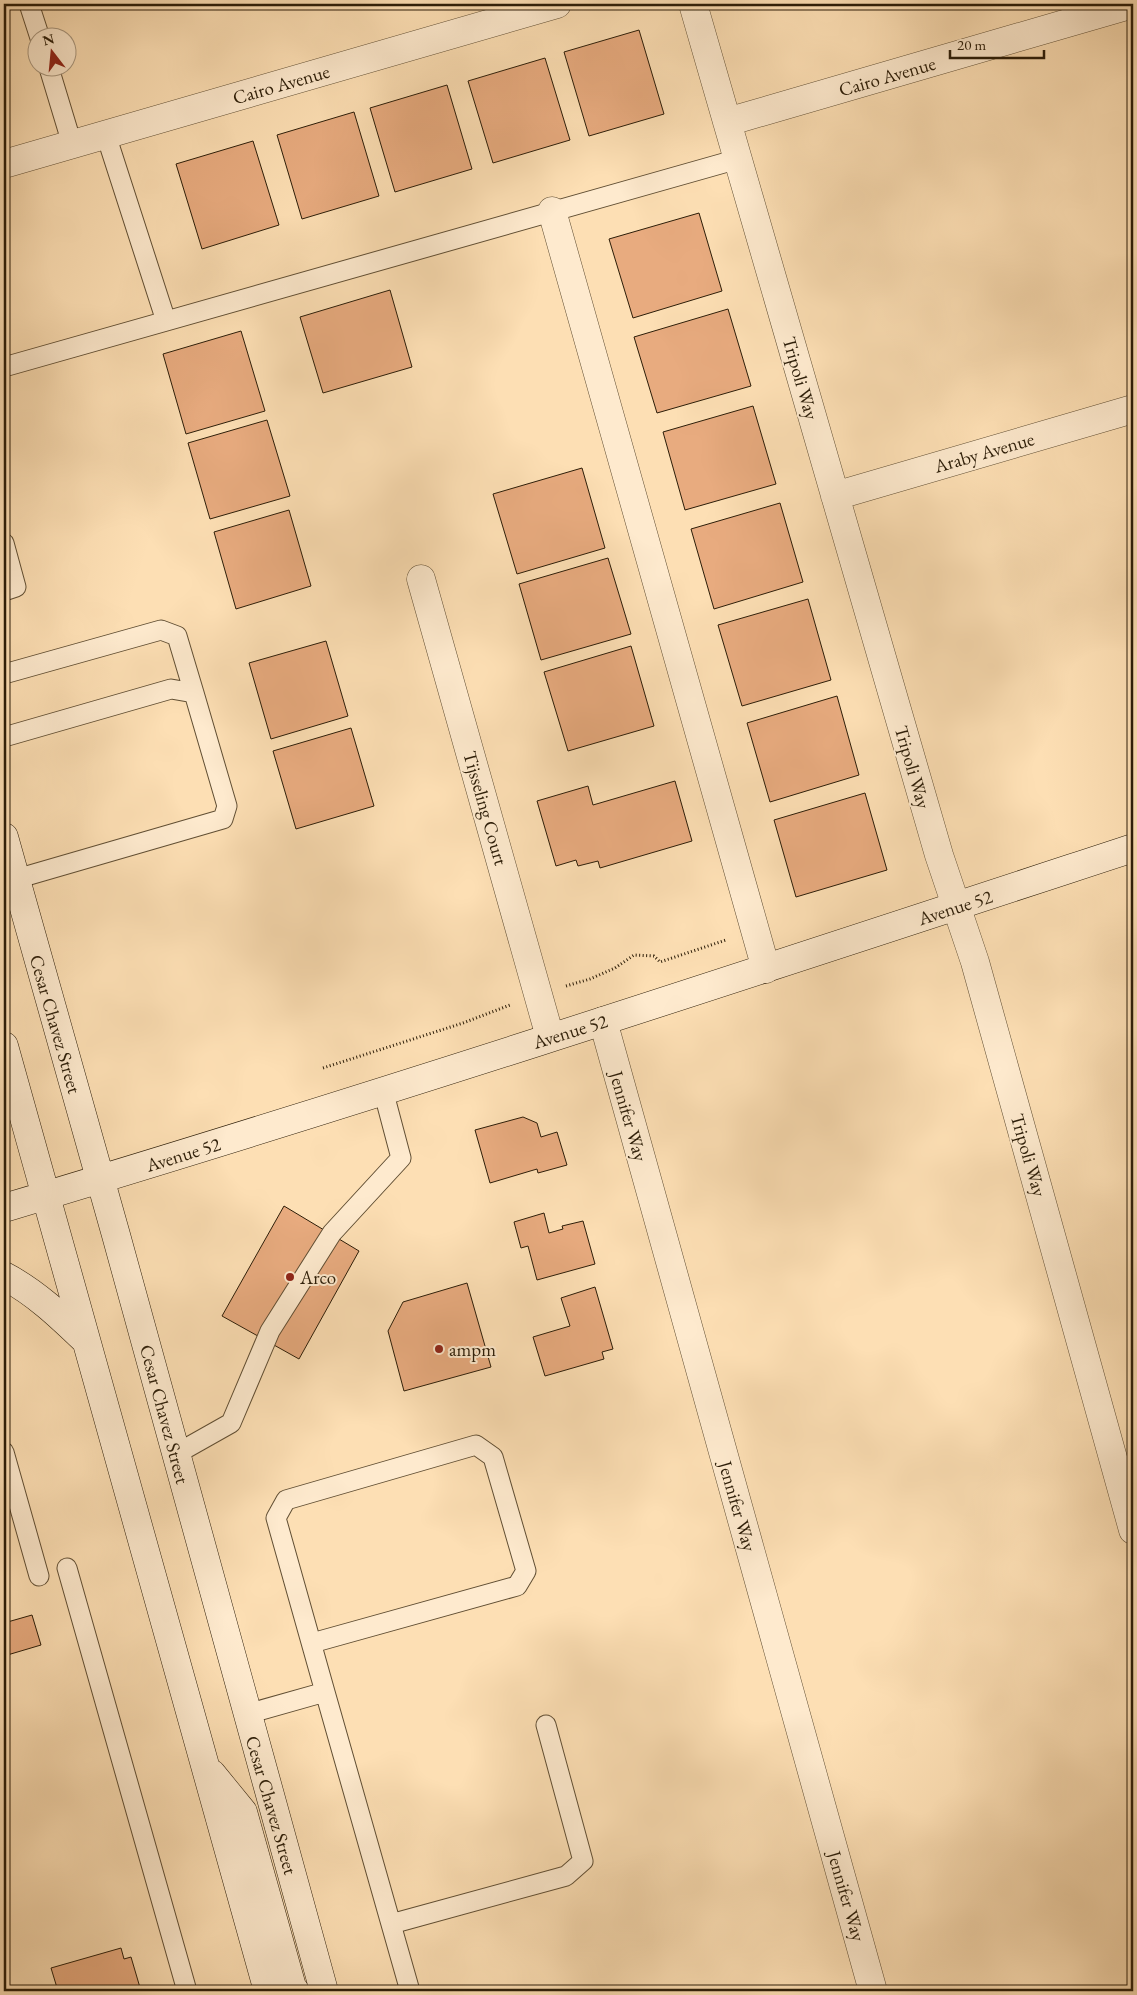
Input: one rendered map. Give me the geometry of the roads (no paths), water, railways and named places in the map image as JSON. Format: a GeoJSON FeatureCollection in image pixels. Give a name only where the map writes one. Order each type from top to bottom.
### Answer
{"type":"FeatureCollection","features":[{"type":"Feature","properties":{"kind":"street","name":"Cairo Avenue"},"geometry":{"type":"LineString","coordinates":[[4,164],[558,4]]}},
{"type":"Feature","properties":{"kind":"street","name":"Tripoli Way"},"geometry":{"type":"LineString","coordinates":[[693,4],[938,856],[975,962],[1133,1530]]}},
{"type":"Feature","properties":{"kind":"street","name":"Cairo Avenue"},"geometry":{"type":"LineString","coordinates":[[727,122],[1133,4]]}},
{"type":"Feature","properties":{"kind":"street"},"geometry":{"type":"LineString","coordinates":[[552,211],[766,969]]}},
{"type":"Feature","properties":{"kind":"street","name":"Araby Avenue"},"geometry":{"type":"LineString","coordinates":[[835,496],[1133,409]]}},
{"type":"Feature","properties":{"kind":"street","name":"Tijsseling Court"},"geometry":{"type":"LineString","coordinates":[[421,579],[550,1037]]}},
{"type":"Feature","properties":{"kind":"street","name":"Cesar Chavez Street"},"geometry":{"type":"LineString","coordinates":[[4,837],[324,1991]]}},
{"type":"Feature","properties":{"kind":"street","name":"Avenue 52"},"geometry":{"type":"LineString","coordinates":[[4,1208],[603,1021],[1133,848]]}},
{"type":"Feature","properties":{"kind":"street","name":"Jennifer Way"},"geometry":{"type":"LineString","coordinates":[[603,1021],[873,1991]]}},
{"type":"Feature","properties":{"kind":"street"},"geometry":{"type":"LineString","coordinates":[[4,1046],[268,1991]]}},
{"type":"Feature","properties":{"kind":"street"},"geometry":{"type":"LineString","coordinates":[[4,1276],[23,1287],[52,1309],[86,1340]]}},
{"type":"Feature","properties":{"kind":"street"},"geometry":{"type":"LineString","coordinates":[[204,1765],[243,1812],[292,1987],[295,1991]]}},
{"type":"Feature","properties":{"kind":"lane"},"geometry":{"type":"LineString","coordinates":[[30,4],[37,28]]}},
{"type":"Feature","properties":{"kind":"lane"},"geometry":{"type":"LineString","coordinates":[[52,78],[72,144]]}},
{"type":"Feature","properties":{"kind":"lane"},"geometry":{"type":"LineString","coordinates":[[106,135],[166,321]]}},
{"type":"Feature","properties":{"kind":"lane"},"geometry":{"type":"LineString","coordinates":[[4,367],[738,158]]}},
{"type":"Feature","properties":{"kind":"lane"},"geometry":{"type":"LineString","coordinates":[[4,543],[16,587],[4,591]]}},
{"type":"Feature","properties":{"kind":"lane"},"geometry":{"type":"LineString","coordinates":[[4,674],[161,630],[177,636],[227,806],[224,819],[16,879]]}},
{"type":"Feature","properties":{"kind":"lane"},"geometry":{"type":"LineString","coordinates":[[4,737],[171,689],[194,693]]}},
{"type":"Feature","properties":{"kind":"lane"},"geometry":{"type":"LineString","coordinates":[[176,1454],[231,1423],[270,1331],[332,1233],[401,1158],[383,1090]]}},
{"type":"Feature","properties":{"kind":"lane"},"geometry":{"type":"LineString","coordinates":[[312,1643],[517,1586],[526,1571],[493,1457],[476,1445],[286,1500],[276,1518],[410,1991]]}},
{"type":"Feature","properties":{"kind":"lane"},"geometry":{"type":"LineString","coordinates":[[4,1452],[39,1576]]}},
{"type":"Feature","properties":{"kind":"lane"},"geometry":{"type":"LineString","coordinates":[[68,1568],[187,1991]]}},
{"type":"Feature","properties":{"kind":"lane"},"geometry":{"type":"LineString","coordinates":[[247,1714],[325,1692]]}},
{"type":"Feature","properties":{"kind":"lane"},"geometry":{"type":"LineString","coordinates":[[391,1924],[566,1876],[583,1861],[546,1725]]}},
{"type":"Feature","properties":{"kind":"place","name":"Arco"},"geometry":{"type":"Point","coordinates":[290,1277]}},
{"type":"Feature","properties":{"kind":"place","name":"ampm"},"geometry":{"type":"Point","coordinates":[439,1349]}}]}
